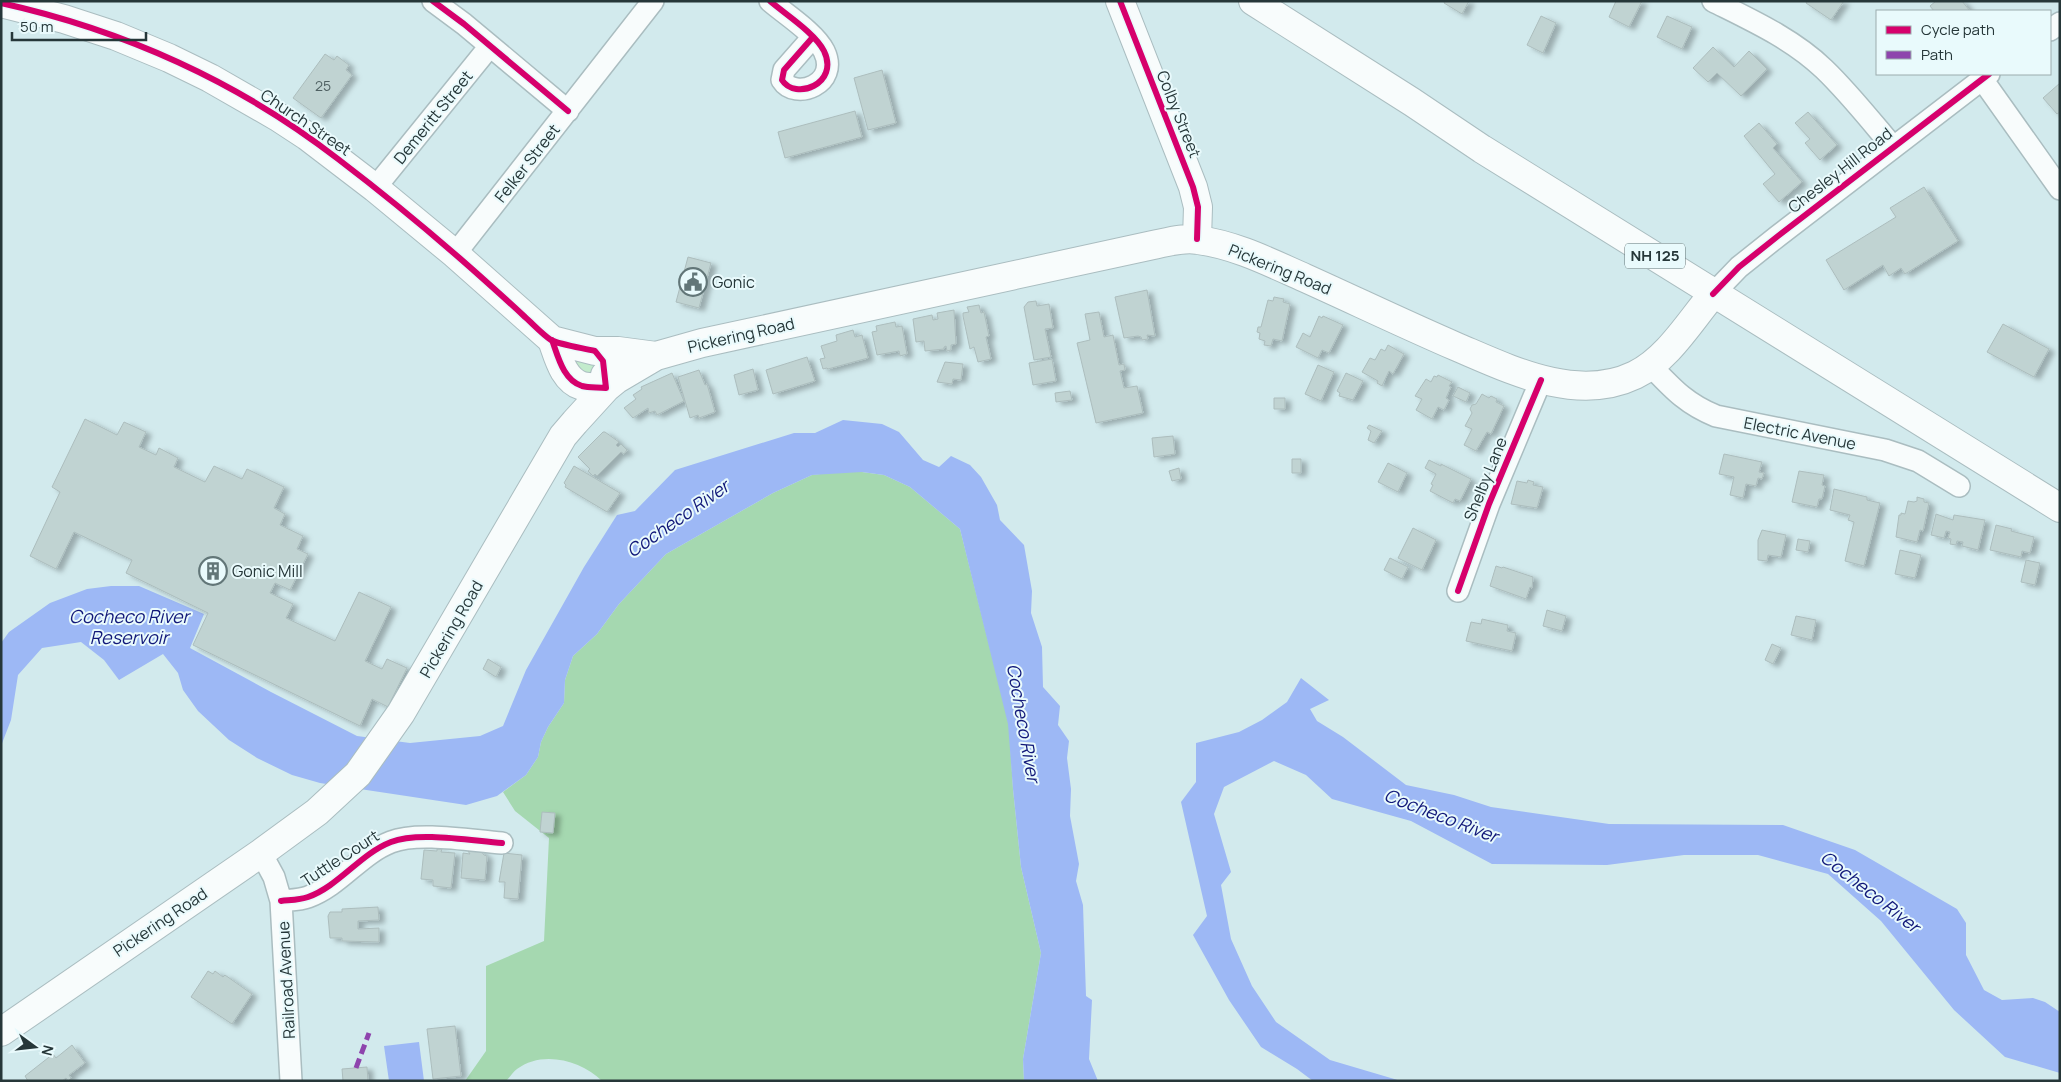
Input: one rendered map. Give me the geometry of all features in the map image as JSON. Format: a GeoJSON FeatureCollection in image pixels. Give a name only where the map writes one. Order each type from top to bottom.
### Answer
{"type":"FeatureCollection","features":[{"type":"Feature","properties":{"kind":"main road","name":"Colby Street"},"geometry":{"type":"LineString","coordinates":[[1120,1],[1193,187],[1198,207],[1197,239]]}},
{"type":"Feature","properties":{"kind":"main road","name":"NH 125"},"geometry":{"type":"LineString","coordinates":[[1253,1],[1482,149],[2060,508]]}},
{"type":"Feature","properties":{"kind":"main road","name":"Church Street"},"geometry":{"type":"LineString","coordinates":[[1,3],[64,19],[116,36],[168,58],[246,97],[300,131],[375,188],[455,254],[552,340],[595,351],[618,351],[656,356]]}},
{"type":"Feature","properties":{"kind":"main road","name":"Pickering Road"},"geometry":{"type":"LineString","coordinates":[[1,1032],[261,853],[332,799],[358,774],[389,733],[564,436],[606,388],[656,356],[702,343],[1154,245],[1197,239],[1243,251],[1481,358],[1541,380],[1574,386],[1594,386],[1616,382],[1635,375],[1669,348],[1713,294]]}},
{"type":"Feature","properties":{"kind":"main road","name":"Church Street"},"geometry":{"type":"LineString","coordinates":[[552,340],[563,370],[573,381],[581,386],[606,388]]}},
{"type":"Feature","properties":{"kind":"main road"},"geometry":{"type":"LineString","coordinates":[[595,351],[602,361],[606,388]]}},
{"type":"Feature","properties":{"kind":"main road"},"geometry":{"type":"LineString","coordinates":[[563,370],[567,400],[564,436]]}},
{"type":"Feature","properties":{"kind":"street"},"geometry":{"type":"LineString","coordinates":[[433,1],[568,111]]}},
{"type":"Feature","properties":{"kind":"street","name":"Felker Street"},"geometry":{"type":"LineString","coordinates":[[455,254],[653,1]]}},
{"type":"Feature","properties":{"kind":"street"},"geometry":{"type":"LineString","coordinates":[[770,1],[813,37]]}},
{"type":"Feature","properties":{"kind":"street"},"geometry":{"type":"LineString","coordinates":[[1713,1],[1790,43],[1808,55],[1853,99],[1893,147]]}},
{"type":"Feature","properties":{"kind":"street","name":"Demeritt Street"},"geometry":{"type":"LineString","coordinates":[[375,188],[490,46]]}},
{"type":"Feature","properties":{"kind":"street"},"geometry":{"type":"LineString","coordinates":[[1985,76],[2060,189]]}},
{"type":"Feature","properties":{"kind":"street","name":"Chesley Hill Road"},"geometry":{"type":"LineString","coordinates":[[1713,294],[1755,254],[1985,76]]}},
{"type":"Feature","properties":{"kind":"street","name":"Electric Avenue"},"geometry":{"type":"LineString","coordinates":[[1650,365],[1677,393],[1697,409],[1716,416],[1885,450],[1918,461],[1959,486]]}},
{"type":"Feature","properties":{"kind":"street","name":"Shelby Lane"},"geometry":{"type":"LineString","coordinates":[[1458,591],[1489,504],[1541,380]]}},
{"type":"Feature","properties":{"kind":"street","name":"Tuttle Court"},"geometry":{"type":"LineString","coordinates":[[281,901],[308,897],[321,890],[392,841],[408,838],[426,838],[502,843]]}},
{"type":"Feature","properties":{"kind":"street","name":"Railroad Avenue"},"geometry":{"type":"LineString","coordinates":[[261,853],[274,877],[281,901],[291,1081]]}},
{"type":"Feature","properties":{"kind":"green space"},"geometry":{"type":"Polygon","coordinates":[[[579,358],[595,361],[596,365],[592,377],[573,365],[579,358]]]}},
{"type":"Feature","properties":{"kind":"green space"},"geometry":{"type":"Polygon","coordinates":[[[862,472],[884,475],[910,487],[960,529],[1009,724],[1021,867],[1041,953],[1023,1059],[1024,1081],[602,1081],[572,1063],[549,1059],[527,1063],[516,1070],[506,1081],[465,1081],[486,1051],[486,966],[544,941],[549,838],[515,811],[503,792],[526,775],[538,757],[541,742],[548,727],[564,703],[565,680],[573,656],[597,634],[619,604],[666,554],[773,493],[812,475],[862,472]]]}},
{"type":"Feature","properties":{"kind":"water"},"geometry":{"type":"Polygon","coordinates":[[[843,420],[882,424],[899,432],[923,460],[939,467],[951,456],[970,465],[981,477],[997,505],[1000,520],[1024,545],[1032,591],[1031,613],[1042,647],[1043,687],[1060,706],[1058,725],[1069,741],[1067,758],[1071,789],[1070,816],[1079,864],[1076,881],[1083,905],[1086,996],[1092,1000],[1089,1059],[1098,1081],[1024,1081],[1023,1059],[1041,953],[1021,867],[1008,724],[960,529],[910,487],[884,475],[862,472],[812,475],[773,493],[666,554],[619,604],[597,634],[573,656],[565,680],[564,703],[548,727],[541,742],[538,757],[526,775],[497,796],[466,805],[320,783],[292,775],[257,758],[229,740],[198,711],[183,690],[178,673],[163,654],[119,680],[104,660],[81,642],[42,648],[18,675],[11,720],[1,746],[1,643],[9,632],[50,603],[87,589],[111,586],[139,586],[204,614],[190,648],[357,736],[410,743],[480,736],[503,726],[526,670],[584,567],[617,515],[635,511],[675,470],[794,433],[815,433],[843,420]]]}},
{"type":"Feature","properties":{"kind":"water","name":"Cocheco River"},"geometry":{"type":"Polygon","coordinates":[[[1301,678],[1329,700],[1310,709],[1317,721],[1343,737],[1406,785],[1454,795],[1491,807],[1609,824],[1783,825],[1855,850],[1957,909],[1966,923],[1966,955],[1984,990],[2002,1000],[2033,998],[2045,1002],[2060,1012],[2060,1073],[2005,1057],[1954,1010],[1881,921],[1828,874],[1758,855],[1684,855],[1607,865],[1492,864],[1411,821],[1332,799],[1306,775],[1274,761],[1224,787],[1214,814],[1231,872],[1221,885],[1231,939],[1252,986],[1276,1022],[1330,1060],[1401,1081],[1313,1081],[1261,1047],[1229,1000],[1193,935],[1207,916],[1181,802],[1196,782],[1196,743],[1239,732],[1262,720],[1287,702],[1301,678]]]}},
{"type":"Feature","properties":{"kind":"water"},"geometry":{"type":"Polygon","coordinates":[[[419,1042],[424,1081],[389,1081],[384,1046],[419,1042]]]}},
{"type":"Feature","properties":{"kind":"building"},"geometry":{"type":"Polygon","coordinates":[[[1445,1],[1469,1],[1462,14],[1444,3],[1445,1]]]}},
{"type":"Feature","properties":{"kind":"building"},"geometry":{"type":"Polygon","coordinates":[[[1616,1],[1642,1],[1629,27],[1609,17],[1616,1]]]}},
{"type":"Feature","properties":{"kind":"building"},"geometry":{"type":"Polygon","coordinates":[[[1807,1],[1844,1],[1831,20],[1806,3],[1807,1]]]}},
{"type":"Feature","properties":{"kind":"building"},"geometry":{"type":"Polygon","coordinates":[[[1936,1],[1962,1],[1969,10],[1933,10],[1930,6],[1936,1]]]}},
{"type":"Feature","properties":{"kind":"building"},"geometry":{"type":"Polygon","coordinates":[[[1541,16],[1556,23],[1543,53],[1527,45],[1541,16]]]}},
{"type":"Feature","properties":{"kind":"building"},"geometry":{"type":"Polygon","coordinates":[[[1667,16],[1692,27],[1682,49],[1657,37],[1667,16]]]}},
{"type":"Feature","properties":{"kind":"building"},"geometry":{"type":"Polygon","coordinates":[[[1713,47],[1734,67],[1749,51],[1767,69],[1741,96],[1717,73],[1708,82],[1693,68],[1713,47]]]}},
{"type":"Feature","properties":{"kind":"building"},"geometry":{"type":"Polygon","coordinates":[[[325,54],[334,60],[337,56],[349,65],[346,70],[352,75],[321,118],[293,98],[325,54]]]}},
{"type":"Feature","properties":{"kind":"building"},"geometry":{"type":"Polygon","coordinates":[[[882,70],[896,123],[868,130],[854,78],[882,70]]]}},
{"type":"Feature","properties":{"kind":"building"},"geometry":{"type":"Polygon","coordinates":[[[2060,83],[2060,112],[2057,114],[2043,98],[2060,83]]]}},
{"type":"Feature","properties":{"kind":"building"},"geometry":{"type":"Polygon","coordinates":[[[855,111],[862,137],[785,158],[778,132],[855,111]]]}},
{"type":"Feature","properties":{"kind":"building"},"geometry":{"type":"Polygon","coordinates":[[[1808,112],[1837,145],[1820,160],[1805,143],[1810,139],[1795,123],[1808,112]]]}},
{"type":"Feature","properties":{"kind":"building"},"geometry":{"type":"Polygon","coordinates":[[[1759,123],[1777,144],[1773,148],[1802,182],[1779,202],[1763,184],[1775,174],[1744,136],[1759,123]]]}},
{"type":"Feature","properties":{"kind":"building"},"geometry":{"type":"Polygon","coordinates":[[[1924,187],[1958,241],[1905,274],[1901,268],[1889,276],[1883,265],[1844,290],[1826,260],[1896,217],[1890,208],[1924,187]]]}},
{"type":"Feature","properties":{"kind":"building","name":"Gonic"},"geometry":{"type":"Polygon","coordinates":[[[688,257],[711,263],[699,308],[676,302],[688,257]]]}},
{"type":"Feature","properties":{"kind":"building"},"geometry":{"type":"Polygon","coordinates":[[[1147,290],[1155,336],[1147,335],[1148,339],[1142,340],[1138,336],[1124,338],[1115,297],[1147,290]]]}},
{"type":"Feature","properties":{"kind":"building"},"geometry":{"type":"Polygon","coordinates":[[[1274,297],[1284,299],[1283,302],[1290,304],[1282,341],[1273,339],[1271,346],[1264,345],[1265,341],[1259,339],[1260,333],[1257,332],[1258,327],[1261,327],[1268,300],[1273,301],[1274,297]]]}},
{"type":"Feature","properties":{"kind":"building"},"geometry":{"type":"Polygon","coordinates":[[[1036,301],[1037,306],[1049,304],[1053,328],[1045,329],[1051,357],[1034,360],[1024,307],[1028,302],[1036,301]]]}},
{"type":"Feature","properties":{"kind":"building"},"geometry":{"type":"Polygon","coordinates":[[[979,305],[981,313],[984,312],[989,336],[986,337],[991,359],[978,362],[974,347],[970,349],[963,313],[969,312],[967,307],[979,305]]]}},
{"type":"Feature","properties":{"kind":"building"},"geometry":{"type":"Polygon","coordinates":[[[954,310],[956,344],[951,345],[951,350],[947,351],[946,346],[944,349],[925,351],[924,341],[916,342],[913,319],[932,315],[933,320],[938,319],[937,313],[954,310]]]}},
{"type":"Feature","properties":{"kind":"building"},"geometry":{"type":"Polygon","coordinates":[[[1099,312],[1104,337],[1113,335],[1119,365],[1124,364],[1125,370],[1120,371],[1124,388],[1137,386],[1143,413],[1096,423],[1077,343],[1090,340],[1085,314],[1099,312]]]}},
{"type":"Feature","properties":{"kind":"building"},"geometry":{"type":"Polygon","coordinates":[[[1319,316],[1343,325],[1329,353],[1322,350],[1318,358],[1296,347],[1303,333],[1310,337],[1319,316]]]}},
{"type":"Feature","properties":{"kind":"building"},"geometry":{"type":"Polygon","coordinates":[[[895,322],[896,327],[902,326],[907,354],[900,356],[899,351],[877,355],[872,332],[877,331],[876,326],[895,322]]]}},
{"type":"Feature","properties":{"kind":"building"},"geometry":{"type":"Polygon","coordinates":[[[2003,324],[2049,349],[2034,377],[1987,352],[2003,324]]]}},
{"type":"Feature","properties":{"kind":"building"},"geometry":{"type":"Polygon","coordinates":[[[853,330],[855,337],[862,335],[868,358],[823,369],[820,359],[825,358],[821,346],[837,341],[836,335],[853,330]]]}},
{"type":"Feature","properties":{"kind":"building"},"geometry":{"type":"Polygon","coordinates":[[[1388,345],[1404,354],[1393,374],[1389,371],[1382,386],[1377,383],[1378,381],[1362,372],[1370,358],[1375,360],[1381,349],[1385,351],[1388,345]]]}},
{"type":"Feature","properties":{"kind":"building"},"geometry":{"type":"Polygon","coordinates":[[[807,357],[815,381],[773,394],[766,370],[807,357]]]}},
{"type":"Feature","properties":{"kind":"building"},"geometry":{"type":"Polygon","coordinates":[[[1052,359],[1056,381],[1033,385],[1029,363],[1052,359]]]}},
{"type":"Feature","properties":{"kind":"building"},"geometry":{"type":"Polygon","coordinates":[[[945,362],[963,364],[961,380],[953,379],[952,384],[937,382],[945,362]]]}},
{"type":"Feature","properties":{"kind":"building"},"geometry":{"type":"Polygon","coordinates":[[[1318,365],[1334,372],[1321,401],[1305,394],[1318,365]]]}},
{"type":"Feature","properties":{"kind":"building"},"geometry":{"type":"Polygon","coordinates":[[[753,369],[758,390],[739,395],[734,375],[753,369]]]}},
{"type":"Feature","properties":{"kind":"building"},"geometry":{"type":"Polygon","coordinates":[[[699,370],[705,385],[707,384],[715,412],[699,418],[698,415],[690,418],[678,377],[699,370]]]}},
{"type":"Feature","properties":{"kind":"building"},"geometry":{"type":"Polygon","coordinates":[[[672,373],[684,401],[657,415],[655,411],[649,413],[648,408],[633,418],[624,408],[636,399],[633,395],[642,389],[641,387],[672,373]]]}},
{"type":"Feature","properties":{"kind":"building"},"geometry":{"type":"Polygon","coordinates":[[[1346,373],[1363,381],[1353,400],[1339,396],[1340,393],[1337,391],[1346,373]]]}},
{"type":"Feature","properties":{"kind":"building"},"geometry":{"type":"Polygon","coordinates":[[[1438,375],[1452,382],[1446,398],[1449,400],[1444,410],[1438,407],[1432,419],[1416,410],[1422,399],[1415,396],[1426,379],[1431,382],[1434,376],[1437,377],[1438,375]]]}},
{"type":"Feature","properties":{"kind":"building"},"geometry":{"type":"Polygon","coordinates":[[[1458,387],[1470,393],[1466,402],[1453,396],[1458,387]]]}},
{"type":"Feature","properties":{"kind":"building"},"geometry":{"type":"Polygon","coordinates":[[[1070,391],[1072,400],[1056,402],[1055,393],[1070,391]]]}},
{"type":"Feature","properties":{"kind":"building"},"geometry":{"type":"Polygon","coordinates":[[[1482,394],[1489,398],[1491,396],[1497,399],[1496,402],[1504,406],[1491,434],[1487,432],[1476,451],[1464,445],[1472,429],[1465,426],[1472,413],[1470,409],[1472,405],[1476,404],[1482,394]]]}},
{"type":"Feature","properties":{"kind":"building"},"geometry":{"type":"Polygon","coordinates":[[[1274,398],[1285,398],[1285,409],[1274,409],[1274,398]]]}},
{"type":"Feature","properties":{"kind":"building","name":"Gonic Mill"},"geometry":{"type":"Polygon","coordinates":[[[85,419],[117,435],[124,422],[146,432],[139,447],[156,455],[159,448],[178,458],[174,467],[205,482],[214,466],[242,479],[247,469],[284,487],[274,508],[285,514],[280,525],[303,536],[297,549],[308,554],[290,590],[275,583],[270,593],[293,604],[286,618],[335,641],[359,592],[391,607],[365,661],[382,669],[387,659],[407,668],[388,707],[372,699],[360,726],[193,645],[208,613],[126,573],[132,560],[74,532],[56,569],[30,556],[60,492],[52,487],[85,419]]]}},
{"type":"Feature","properties":{"kind":"building"},"geometry":{"type":"Polygon","coordinates":[[[1369,425],[1382,431],[1374,443],[1368,440],[1371,431],[1367,428],[1369,425]]]}},
{"type":"Feature","properties":{"kind":"building"},"geometry":{"type":"Polygon","coordinates":[[[603,432],[619,442],[616,445],[618,447],[621,444],[627,450],[624,454],[621,452],[597,476],[595,474],[593,476],[588,471],[590,469],[578,457],[603,432]]]}},
{"type":"Feature","properties":{"kind":"building"},"geometry":{"type":"Polygon","coordinates":[[[1173,436],[1175,454],[1154,457],[1152,438],[1173,436]]]}},
{"type":"Feature","properties":{"kind":"building"},"geometry":{"type":"Polygon","coordinates":[[[1724,454],[1762,462],[1759,472],[1764,473],[1762,479],[1758,478],[1756,486],[1746,484],[1743,498],[1730,495],[1734,477],[1719,474],[1724,454]]]}},
{"type":"Feature","properties":{"kind":"building"},"geometry":{"type":"Polygon","coordinates":[[[1292,459],[1301,459],[1301,473],[1292,473],[1292,459]]]}},
{"type":"Feature","properties":{"kind":"building"},"geometry":{"type":"Polygon","coordinates":[[[1429,460],[1471,479],[1460,501],[1455,499],[1453,503],[1430,491],[1436,474],[1425,468],[1429,460]]]}},
{"type":"Feature","properties":{"kind":"building"},"geometry":{"type":"Polygon","coordinates":[[[1388,463],[1407,473],[1398,492],[1378,482],[1388,463]]]}},
{"type":"Feature","properties":{"kind":"building"},"geometry":{"type":"Polygon","coordinates":[[[574,466],[620,493],[607,512],[565,487],[564,483],[574,466]]]}},
{"type":"Feature","properties":{"kind":"building"},"geometry":{"type":"Polygon","coordinates":[[[1179,468],[1181,479],[1172,481],[1169,471],[1179,468]]]}},
{"type":"Feature","properties":{"kind":"building"},"geometry":{"type":"Polygon","coordinates":[[[1799,471],[1824,475],[1822,485],[1825,486],[1822,499],[1819,499],[1817,507],[1792,502],[1799,471]]]}},
{"type":"Feature","properties":{"kind":"building"},"geometry":{"type":"Polygon","coordinates":[[[1528,480],[1534,482],[1533,485],[1543,487],[1537,508],[1511,504],[1517,481],[1527,483],[1528,480]]]}},
{"type":"Feature","properties":{"kind":"building"},"geometry":{"type":"Polygon","coordinates":[[[1834,489],[1867,497],[1867,500],[1880,503],[1864,566],[1845,561],[1854,522],[1848,520],[1850,515],[1830,510],[1834,489]]]}},
{"type":"Feature","properties":{"kind":"building"},"geometry":{"type":"Polygon","coordinates":[[[1917,497],[1929,503],[1923,531],[1920,530],[1917,542],[1896,537],[1899,515],[1901,513],[1905,514],[1908,501],[1917,501],[1917,497]]]}},
{"type":"Feature","properties":{"kind":"building"},"geometry":{"type":"Polygon","coordinates":[[[1936,514],[1953,520],[1954,515],[1985,520],[1978,550],[1962,546],[1963,542],[1957,541],[1956,545],[1950,544],[1951,539],[1948,538],[1950,532],[1946,531],[1944,538],[1931,535],[1936,514]]]}},
{"type":"Feature","properties":{"kind":"building"},"geometry":{"type":"Polygon","coordinates":[[[1996,525],[2034,537],[2030,553],[2022,551],[2021,557],[1990,550],[1996,525]]]}},
{"type":"Feature","properties":{"kind":"building"},"geometry":{"type":"Polygon","coordinates":[[[1413,528],[1436,540],[1422,570],[1398,558],[1413,528]]]}},
{"type":"Feature","properties":{"kind":"building"},"geometry":{"type":"Polygon","coordinates":[[[1762,530],[1786,535],[1781,557],[1768,555],[1767,561],[1758,560],[1758,540],[1762,530]]]}},
{"type":"Feature","properties":{"kind":"building"},"geometry":{"type":"Polygon","coordinates":[[[1798,539],[1810,541],[1808,552],[1796,550],[1798,539]]]}},
{"type":"Feature","properties":{"kind":"building"},"geometry":{"type":"Polygon","coordinates":[[[1900,550],[1921,555],[1915,578],[1895,574],[1900,550]]]}},
{"type":"Feature","properties":{"kind":"building"},"geometry":{"type":"Polygon","coordinates":[[[1390,558],[1408,567],[1402,579],[1384,570],[1390,558]]]}},
{"type":"Feature","properties":{"kind":"building"},"geometry":{"type":"Polygon","coordinates":[[[2026,560],[2040,563],[2035,585],[2021,582],[2026,560]]]}},
{"type":"Feature","properties":{"kind":"building"},"geometry":{"type":"Polygon","coordinates":[[[1496,566],[1533,577],[1532,588],[1530,587],[1526,599],[1490,586],[1496,566]]]}},
{"type":"Feature","properties":{"kind":"building"},"geometry":{"type":"Polygon","coordinates":[[[1547,610],[1566,616],[1562,631],[1543,626],[1547,610]]]}},
{"type":"Feature","properties":{"kind":"building"},"geometry":{"type":"Polygon","coordinates":[[[1796,616],[1816,620],[1812,640],[1791,635],[1796,616]]]}},
{"type":"Feature","properties":{"kind":"building"},"geometry":{"type":"Polygon","coordinates":[[[1482,619],[1508,625],[1507,631],[1516,633],[1512,651],[1466,641],[1471,622],[1481,624],[1482,619]]]}},
{"type":"Feature","properties":{"kind":"building"},"geometry":{"type":"Polygon","coordinates":[[[1772,644],[1781,648],[1773,664],[1765,660],[1772,644]]]}},
{"type":"Feature","properties":{"kind":"building"},"geometry":{"type":"Polygon","coordinates":[[[488,659],[501,667],[496,677],[483,669],[488,659]]]}},
{"type":"Feature","properties":{"kind":"building"},"geometry":{"type":"Polygon","coordinates":[[[542,812],[555,813],[553,833],[540,832],[542,812]]]}},
{"type":"Feature","properties":{"kind":"building"},"geometry":{"type":"Polygon","coordinates":[[[437,849],[442,849],[441,852],[455,853],[451,888],[433,886],[433,880],[421,879],[424,850],[437,851],[437,849]]]}},
{"type":"Feature","properties":{"kind":"building"},"geometry":{"type":"Polygon","coordinates":[[[468,851],[481,851],[487,856],[485,880],[461,878],[463,853],[470,854],[468,851]]]}},
{"type":"Feature","properties":{"kind":"building"},"geometry":{"type":"Polygon","coordinates":[[[504,853],[522,855],[518,899],[504,898],[505,882],[499,882],[504,853]]]}},
{"type":"Feature","properties":{"kind":"building"},"geometry":{"type":"Polygon","coordinates":[[[378,907],[379,920],[358,921],[358,929],[379,928],[379,942],[342,941],[342,938],[330,938],[328,916],[330,912],[342,912],[342,909],[378,907]]]}},
{"type":"Feature","properties":{"kind":"building"},"geometry":{"type":"Polygon","coordinates":[[[208,971],[213,974],[215,971],[223,977],[225,975],[252,994],[232,1024],[191,997],[208,971]]]}},
{"type":"Feature","properties":{"kind":"building"},"geometry":{"type":"Polygon","coordinates":[[[455,1026],[461,1076],[433,1079],[427,1029],[455,1026]]]}},
{"type":"Feature","properties":{"kind":"building"},"geometry":{"type":"Polygon","coordinates":[[[72,1045],[85,1063],[69,1075],[71,1078],[68,1081],[66,1078],[62,1081],[28,1081],[25,1076],[53,1054],[56,1058],[72,1045]]]}},
{"type":"Feature","properties":{"kind":"building"},"geometry":{"type":"Polygon","coordinates":[[[367,1067],[368,1081],[343,1081],[342,1069],[367,1067]]]}},
{"type":"Feature","properties":{"kind":"marked path"},"geometry":{"type":"LineString","coordinates":[[356,1068],[369,1033]]}},
{"type":"Feature","properties":{"kind":"cycle path"},"geometry":{"type":"LineString","coordinates":[[433,1],[464,24],[568,111]]}},
{"type":"Feature","properties":{"kind":"cycle path"},"geometry":{"type":"LineString","coordinates":[[770,1],[814,37],[824,51],[827,63],[826,72],[814,86],[805,89],[796,89],[788,86],[782,80],[784,70],[813,37]]}},
{"type":"Feature","properties":{"kind":"cycle path"},"geometry":{"type":"LineString","coordinates":[[1120,1],[1193,187],[1198,207],[1197,239]]}},
{"type":"Feature","properties":{"kind":"cycle path"},"geometry":{"type":"LineString","coordinates":[[1,3],[46,14],[135,44],[178,62],[261,106],[300,131],[389,199],[456,255],[548,338],[551,340],[555,342],[595,351],[603,361],[606,388],[582,386],[570,379],[562,367],[559,360],[557,353],[554,346],[552,340]]}},
{"type":"Feature","properties":{"kind":"cycle path"},"geometry":{"type":"LineString","coordinates":[[1713,294],[1739,267],[1988,75]]}},
{"type":"Feature","properties":{"kind":"cycle path"},"geometry":{"type":"LineString","coordinates":[[1458,591],[1489,504],[1541,380]]}},
{"type":"Feature","properties":{"kind":"cycle path"},"geometry":{"type":"LineString","coordinates":[[281,901],[305,898],[319,892],[369,854],[380,847],[402,839],[430,837],[502,843]]}},
{"type":"Feature","properties":{"kind":"place","name":"Gonic"},"geometry":{"type":"Point","coordinates":[693,282]}},
{"type":"Feature","properties":{"kind":"place","name":"Gonic Mill"},"geometry":{"type":"Point","coordinates":[213,571]}},
{"type":"Feature","properties":{"kind":"water label","name":"Cocheco River Reservoir"},"geometry":{"type":"Point","coordinates":[129,628]}}]}
